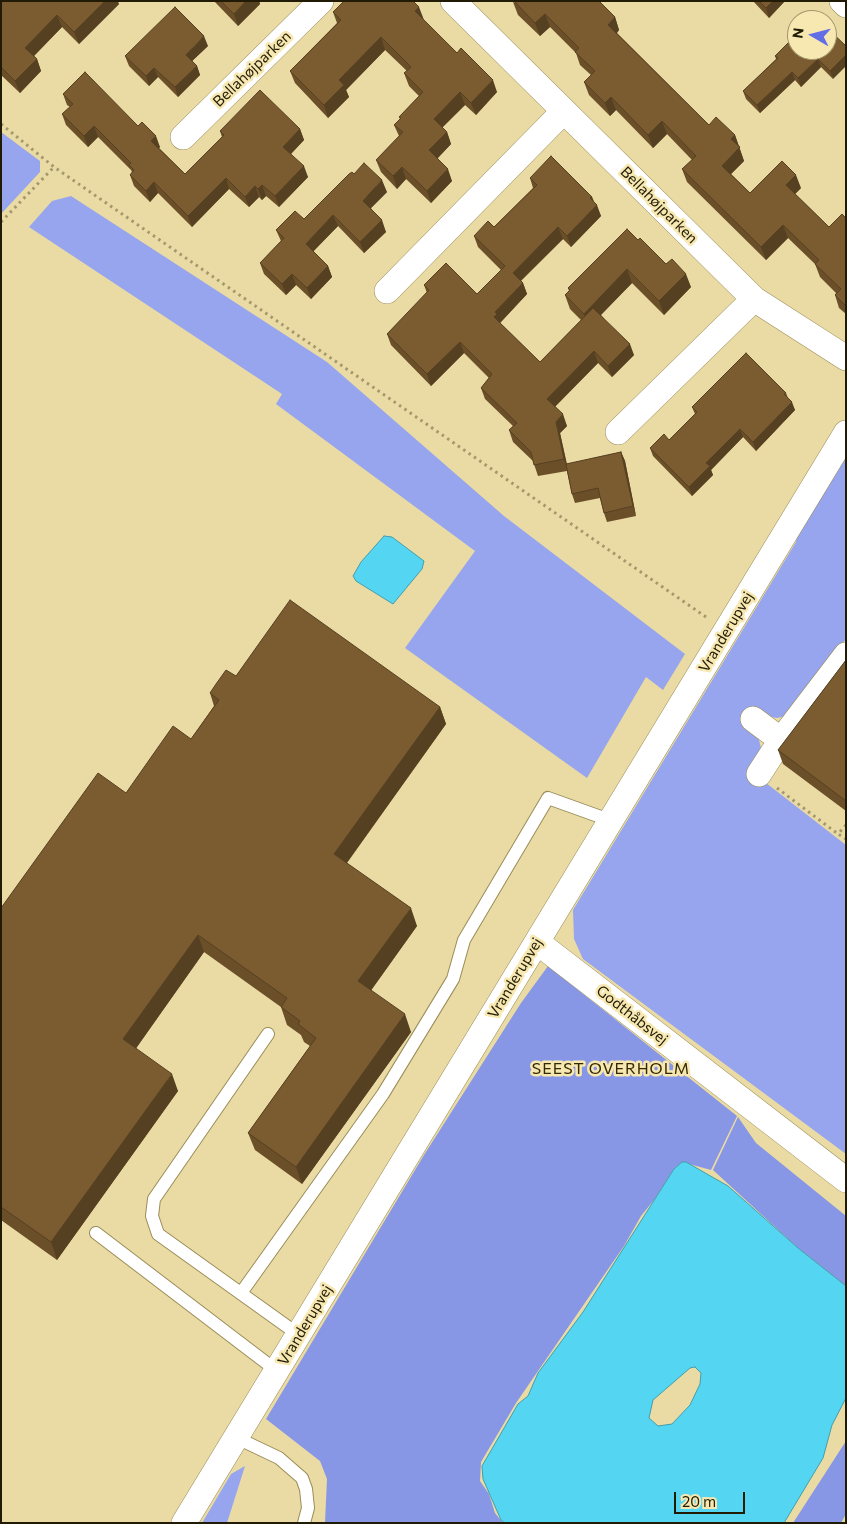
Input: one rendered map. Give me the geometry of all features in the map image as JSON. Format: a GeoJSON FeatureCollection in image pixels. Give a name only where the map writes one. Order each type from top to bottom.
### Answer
{"type":"FeatureCollection","features":[{"type":"Feature","properties":{"kind":"street","name":"Bellahøjparken"},"geometry":{"type":"LineString","coordinates":[[183,136],[321,1]]}},
{"type":"Feature","properties":{"kind":"street","name":"Bellahøjparken"},"geometry":{"type":"LineString","coordinates":[[453,1],[754,299],[846,358]]}},
{"type":"Feature","properties":{"kind":"street"},"geometry":{"type":"LineString","coordinates":[[842,1],[846,5]]}},
{"type":"Feature","properties":{"kind":"street"},"geometry":{"type":"LineString","coordinates":[[387,291],[564,112]]}},
{"type":"Feature","properties":{"kind":"street"},"geometry":{"type":"LineString","coordinates":[[618,432],[754,299]]}},
{"type":"Feature","properties":{"kind":"street","name":"Vranderupvej"},"geometry":{"type":"LineString","coordinates":[[184,1523],[844,439]]}},
{"type":"Feature","properties":{"kind":"street"},"geometry":{"type":"LineString","coordinates":[[760,774],[781,740],[846,655]]}},
{"type":"Feature","properties":{"kind":"street"},"geometry":{"type":"LineString","coordinates":[[753,719],[781,740]]}},
{"type":"Feature","properties":{"kind":"street","name":"Godthåbsvej"},"geometry":{"type":"LineString","coordinates":[[538,942],[846,1180]]}},
{"type":"Feature","properties":{"kind":"lane"},"geometry":{"type":"LineString","coordinates":[[240,1293],[383,1094],[453,979],[464,940],[548,798],[612,821]]}},
{"type":"Feature","properties":{"kind":"lane"},"geometry":{"type":"LineString","coordinates":[[268,1034],[154,1199],[152,1216],[158,1234],[299,1335]]}},
{"type":"Feature","properties":{"kind":"lane"},"geometry":{"type":"LineString","coordinates":[[96,1233],[277,1371]]}},
{"type":"Feature","properties":{"kind":"lane"},"geometry":{"type":"LineString","coordinates":[[237,1438],[279,1458],[302,1478],[306,1488],[308,1508],[304,1523]]}},
{"type":"Feature","properties":{"kind":"path"},"geometry":{"type":"LineString","coordinates":[[1,124],[54,167],[726,631]]}},
{"type":"Feature","properties":{"kind":"path"},"geometry":{"type":"LineString","coordinates":[[1,222],[54,167]]}},
{"type":"Feature","properties":{"kind":"path"},"geometry":{"type":"LineString","coordinates":[[760,774],[846,839]]}},
{"type":"Feature","properties":{"kind":"path"},"geometry":{"type":"LineString","coordinates":[[838,834],[846,824]]}},
{"type":"Feature","properties":{"kind":"shaded area"},"geometry":{"type":"Polygon","coordinates":[[[1,132],[40,161],[40,172],[1,214],[1,132]]]}},
{"type":"Feature","properties":{"kind":"shaded area"},"geometry":{"type":"Polygon","coordinates":[[[71,196],[327,362],[504,516],[685,654],[663,690],[646,677],[587,778],[405,648],[475,551],[276,404],[282,394],[29,227],[52,201],[71,196]]]}},
{"type":"Feature","properties":{"kind":"shaded area"},"geometry":{"type":"Polygon","coordinates":[[[846,458],[846,639],[787,716],[777,718],[766,716],[758,736],[761,748],[748,769],[846,845],[846,1154],[583,959],[574,939],[573,910],[796,542],[797,532],[840,459],[846,458]]]}},
{"type":"Feature","properties":{"kind":"shaded area"},"geometry":{"type":"Polygon","coordinates":[[[384,536],[392,537],[424,561],[422,569],[393,604],[356,581],[353,576],[361,562],[384,536]]]}},
{"type":"Feature","properties":{"kind":"shaded area"},"geometry":{"type":"Polygon","coordinates":[[[548,966],[737,1116],[711,1170],[682,1162],[674,1169],[641,1216],[624,1246],[516,1403],[481,1462],[480,1481],[489,1494],[495,1513],[503,1523],[325,1523],[327,1479],[320,1461],[266,1419],[424,1155],[521,1003],[548,966]]]}},
{"type":"Feature","properties":{"kind":"shaded area"},"geometry":{"type":"Polygon","coordinates":[[[738,1117],[756,1143],[846,1216],[846,1286],[798,1248],[713,1170],[738,1117]]]}},
{"type":"Feature","properties":{"kind":"shaded area"},"geometry":{"type":"Polygon","coordinates":[[[682,1162],[686,1162],[728,1186],[798,1248],[846,1286],[846,1398],[832,1425],[823,1458],[784,1523],[505,1523],[501,1520],[483,1479],[482,1466],[518,1404],[528,1396],[538,1373],[583,1312],[674,1169],[682,1162]],[[695,1367],[690,1368],[653,1400],[649,1418],[658,1426],[672,1424],[690,1405],[700,1384],[701,1373],[695,1367]]]}},
{"type":"Feature","properties":{"kind":"shaded area"},"geometry":{"type":"Polygon","coordinates":[[[846,1441],[846,1514],[841,1523],[793,1523],[846,1441]]]}},
{"type":"Feature","properties":{"kind":"shaded area"},"geometry":{"type":"Polygon","coordinates":[[[245,1466],[227,1523],[202,1523],[231,1474],[245,1466]]]}},
{"type":"Feature","properties":{"kind":"building"},"geometry":{"type":"Polygon","coordinates":[[[1,1],[105,1],[74,32],[57,15],[25,48],[37,59],[15,81],[1,67],[1,1]]]}},
{"type":"Feature","properties":{"kind":"building"},"geometry":{"type":"Polygon","coordinates":[[[221,1],[246,1],[234,14],[221,1]]]}},
{"type":"Feature","properties":{"kind":"building"},"geometry":{"type":"Polygon","coordinates":[[[344,1],[413,1],[419,7],[415,11],[457,53],[461,48],[493,80],[471,103],[460,92],[434,119],[447,132],[429,150],[448,169],[427,191],[402,167],[393,176],[376,160],[403,132],[394,125],[401,118],[399,117],[423,92],[404,73],[411,67],[381,37],[339,80],[344,85],[324,105],[290,71],[341,20],[333,12],[344,1]]]}},
{"type":"Feature","properties":{"kind":"building"},"geometry":{"type":"Polygon","coordinates":[[[514,1],[599,1],[615,17],[608,25],[709,125],[716,117],[735,135],[731,139],[740,147],[722,166],[750,193],[782,161],[796,175],[786,185],[829,227],[842,214],[846,218],[846,306],[835,295],[841,289],[815,264],[819,260],[783,225],[761,247],[682,169],[696,156],[662,121],[648,135],[611,97],[605,103],[584,82],[595,71],[575,52],[579,48],[545,14],[535,23],[514,1]]]}},
{"type":"Feature","properties":{"kind":"building"},"geometry":{"type":"Polygon","coordinates":[[[759,1],[773,1],[766,8],[759,1]]]}},
{"type":"Feature","properties":{"kind":"building"},"geometry":{"type":"Polygon","coordinates":[[[175,7],[204,36],[186,55],[197,66],[175,87],[154,68],[146,76],[125,56],[175,7]]]}},
{"type":"Feature","properties":{"kind":"building"},"geometry":{"type":"Polygon","coordinates":[[[837,37],[846,46],[846,55],[830,71],[819,60],[837,60],[837,37]]]}},
{"type":"Feature","properties":{"kind":"building"},"geometry":{"type":"Polygon","coordinates":[[[787,44],[787,60],[817,60],[798,78],[792,72],[757,105],[743,91],[778,58],[775,56],[787,44]]]}},
{"type":"Feature","properties":{"kind":"building"},"geometry":{"type":"Polygon","coordinates":[[[85,72],[138,126],[142,122],[156,136],[151,141],[185,174],[224,135],[220,131],[260,90],[300,129],[283,147],[304,166],[275,196],[262,185],[258,189],[255,186],[245,197],[226,178],[188,216],[154,182],[146,191],[130,175],[134,170],[129,165],[131,163],[94,126],[84,136],[62,114],[73,104],[63,94],[85,72]]]}},
{"type":"Feature","properties":{"kind":"building"},"geometry":{"type":"Polygon","coordinates":[[[551,156],[592,197],[590,198],[597,205],[567,236],[558,227],[513,273],[523,283],[495,312],[497,314],[494,317],[540,362],[593,308],[630,344],[608,366],[594,351],[547,399],[563,414],[556,422],[564,459],[534,465],[531,452],[509,430],[517,423],[481,388],[492,374],[460,342],[427,374],[387,334],[429,290],[424,285],[446,263],[477,294],[505,266],[474,236],[488,221],[494,227],[537,185],[530,178],[551,156]]]}},
{"type":"Feature","properties":{"kind":"building"},"geometry":{"type":"Polygon","coordinates":[[[364,163],[382,180],[363,201],[382,220],[360,242],[333,215],[306,244],[328,266],[307,288],[292,274],[282,284],[260,263],[284,238],[276,230],[295,211],[304,219],[349,174],[352,172],[354,174],[364,163]]]}},
{"type":"Feature","properties":{"kind":"building"},"geometry":{"type":"Polygon","coordinates":[[[627,229],[638,240],[640,238],[666,264],[672,259],[686,274],[659,301],[627,269],[584,314],[565,295],[570,290],[568,288],[627,229]]]}},
{"type":"Feature","properties":{"kind":"building"},"geometry":{"type":"Polygon","coordinates":[[[746,353],[786,393],[784,394],[792,402],[753,442],[740,429],[706,463],[710,466],[689,487],[650,448],[664,434],[669,440],[697,412],[692,407],[746,353]]]}},
{"type":"Feature","properties":{"kind":"building"},"geometry":{"type":"Polygon","coordinates":[[[621,452],[633,506],[604,513],[598,488],[572,494],[566,464],[621,452]]]}},
{"type":"Feature","properties":{"kind":"building"},"geometry":{"type":"Polygon","coordinates":[[[290,600],[440,707],[334,854],[411,908],[358,981],[405,1014],[296,1167],[248,1133],[316,1038],[298,1024],[300,1021],[281,1007],[287,998],[198,935],[123,1039],[172,1074],[51,1242],[1,1207],[1,908],[98,773],[126,793],[173,726],[191,739],[219,700],[210,693],[216,684],[226,670],[236,676],[290,600]]]}},
{"type":"Feature","properties":{"kind":"building"},"geometry":{"type":"Polygon","coordinates":[[[846,660],[846,801],[778,750],[846,660]]]}},
{"type":"Feature","properties":{"kind":"district","name":"SEEST OVERHOLM"},"geometry":{"type":"Point","coordinates":[611,1069]}}]}
